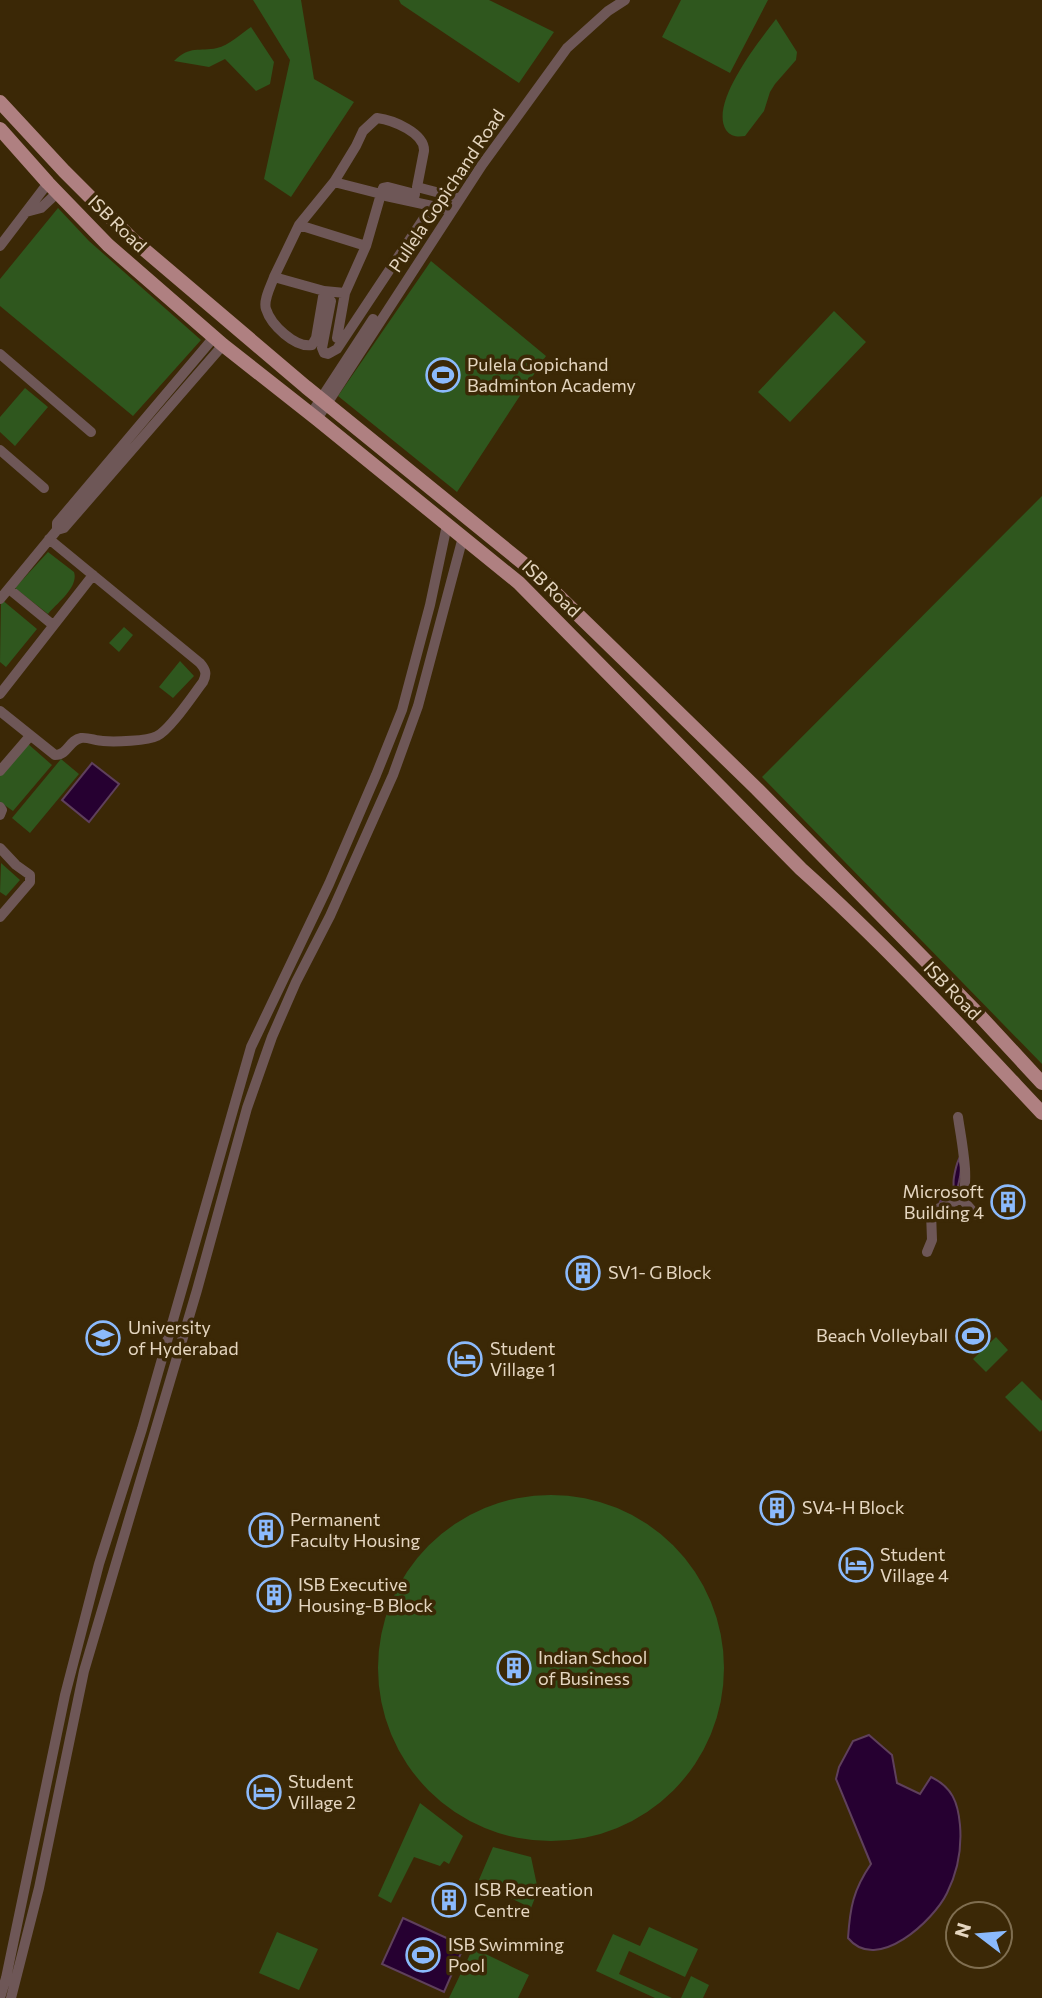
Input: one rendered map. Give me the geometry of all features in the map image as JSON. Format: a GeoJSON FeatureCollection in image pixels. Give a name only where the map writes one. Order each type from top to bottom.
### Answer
{"type":"FeatureCollection","features":[{"type":"Feature","properties":{"kind":"main road","name":"ISB Road"},"geometry":{"type":"LineString","coordinates":[[0,102],[133,240],[324,401],[534,572],[757,789],[980,1016],[1042,1083]]}},
{"type":"Feature","properties":{"kind":"main road","name":"ISB Road"},"geometry":{"type":"LineString","coordinates":[[0,129],[108,245],[219,341],[519,583],[952,1018],[1042,1113]]}},
{"type":"Feature","properties":{"kind":"street","name":"Pullela Gopichand Road"},"geometry":{"type":"LineString","coordinates":[[413,266],[455,199],[563,44],[615,0]]}},
{"type":"Feature","properties":{"kind":"street","name":"Pullela Gopichand Road"},"geometry":{"type":"LineString","coordinates":[[314,416],[455,199],[567,48],[608,11],[625,0]]}},
{"type":"Feature","properties":{"kind":"street"},"geometry":{"type":"LineString","coordinates":[[324,291],[314,343],[306,346],[287,336],[265,307],[274,277],[299,225],[334,182],[363,131],[377,118],[417,134],[425,145],[415,194]]}},
{"type":"Feature","properties":{"kind":"street"},"geometry":{"type":"LineString","coordinates":[[334,182],[383,195]]}},
{"type":"Feature","properties":{"kind":"street"},"geometry":{"type":"LineString","coordinates":[[342,341],[337,338],[345,293],[366,246],[386,187],[455,199]]}},
{"type":"Feature","properties":{"kind":"street"},"geometry":{"type":"LineString","coordinates":[[0,246],[26,212],[41,208],[53,188]]}},
{"type":"Feature","properties":{"kind":"street"},"geometry":{"type":"LineString","coordinates":[[415,194],[432,206]]}},
{"type":"Feature","properties":{"kind":"street"},"geometry":{"type":"LineString","coordinates":[[331,301],[322,351],[328,354],[332,354],[342,341],[432,206],[455,199]]}},
{"type":"Feature","properties":{"kind":"street"},"geometry":{"type":"LineString","coordinates":[[299,225],[366,246]]}},
{"type":"Feature","properties":{"kind":"street"},"geometry":{"type":"LineString","coordinates":[[274,277],[324,291],[345,293]]}},
{"type":"Feature","properties":{"kind":"street"},"geometry":{"type":"LineString","coordinates":[[0,599],[57,530],[64,528],[219,341]]}},
{"type":"Feature","properties":{"kind":"street"},"geometry":{"type":"LineString","coordinates":[[0,354],[91,432]]}},
{"type":"Feature","properties":{"kind":"street"},"geometry":{"type":"LineString","coordinates":[[0,450],[44,488]]}},
{"type":"Feature","properties":{"kind":"street"},"geometry":{"type":"LineString","coordinates":[[0,1998],[65,1695],[99,1563],[154,1389],[251,1047],[329,884],[402,710],[430,605],[447,524]]}},
{"type":"Feature","properties":{"kind":"street"},"geometry":{"type":"LineString","coordinates":[[11,1998],[38,1888],[84,1671],[197,1290],[247,1108],[296,982],[330,916],[397,764],[418,706],[463,537]]}},
{"type":"Feature","properties":{"kind":"street"},"geometry":{"type":"LineString","coordinates":[[0,711],[55,755],[59,755],[81,738],[102,741],[142,740],[158,736],[206,676],[200,663],[49,540]]}},
{"type":"Feature","properties":{"kind":"street"},"geometry":{"type":"LineString","coordinates":[[0,694],[93,575]]}},
{"type":"Feature","properties":{"kind":"street"},"geometry":{"type":"LineString","coordinates":[[9,589],[53,625]]}},
{"type":"Feature","properties":{"kind":"street"},"geometry":{"type":"LineString","coordinates":[[0,771],[30,736]]}},
{"type":"Feature","properties":{"kind":"street"},"geometry":{"type":"LineString","coordinates":[[0,807],[0,815]]}},
{"type":"Feature","properties":{"kind":"street"},"geometry":{"type":"LineString","coordinates":[[0,848],[30,875],[30,883],[0,918]]}},
{"type":"Feature","properties":{"kind":"street"},"geometry":{"type":"LineString","coordinates":[[927,1252],[932,1240],[930,1214],[961,1198],[964,1193],[965,1174],[958,1117]]}},
{"type":"Feature","properties":{"kind":"street"},"geometry":{"type":"LineString","coordinates":[[961,1198],[976,1215]]}},
{"type":"Feature","properties":{"kind":"green space"},"geometry":{"type":"Polygon","coordinates":[[[253,0],[301,0],[314,79],[354,102],[291,197],[264,179],[290,60],[253,0]]]}},
{"type":"Feature","properties":{"kind":"green space"},"geometry":{"type":"Polygon","coordinates":[[[399,0],[489,0],[554,32],[519,83],[401,4],[399,0]]]}},
{"type":"Feature","properties":{"kind":"green space"},"geometry":{"type":"Polygon","coordinates":[[[681,0],[768,0],[730,73],[662,37],[681,0]]]}},
{"type":"Feature","properties":{"kind":"green space"},"geometry":{"type":"Polygon","coordinates":[[[776,19],[797,52],[796,60],[775,84],[764,111],[745,136],[732,135],[726,130],[724,104],[739,72],[776,19]]]}},
{"type":"Feature","properties":{"kind":"green space"},"geometry":{"type":"Polygon","coordinates":[[[251,27],[274,62],[270,84],[256,91],[225,59],[209,67],[174,61],[190,51],[221,47],[251,27]]]}},
{"type":"Feature","properties":{"kind":"green space"},"geometry":{"type":"Polygon","coordinates":[[[58,208],[89,241],[201,340],[133,416],[0,306],[0,279],[58,208]]]}},
{"type":"Feature","properties":{"kind":"green space","name":"Pulela Gopichand Badminton Academy"},"geometry":{"type":"Polygon","coordinates":[[[431,261],[546,356],[457,492],[338,396],[431,261]]]}},
{"type":"Feature","properties":{"kind":"green space"},"geometry":{"type":"Polygon","coordinates":[[[834,311],[866,342],[790,422],[758,392],[834,311]]]}},
{"type":"Feature","properties":{"kind":"green space"},"geometry":{"type":"Polygon","coordinates":[[[25,388],[48,407],[15,446],[0,432],[0,417],[25,388]]]}},
{"type":"Feature","properties":{"kind":"green space"},"geometry":{"type":"Polygon","coordinates":[[[1042,496],[1042,1064],[762,777],[1042,496]]]}},
{"type":"Feature","properties":{"kind":"green space"},"geometry":{"type":"Polygon","coordinates":[[[48,552],[74,572],[75,578],[70,589],[48,614],[15,588],[48,552]]]}},
{"type":"Feature","properties":{"kind":"green space"},"geometry":{"type":"Polygon","coordinates":[[[1,599],[37,629],[6,667],[0,662],[1,599]]]}},
{"type":"Feature","properties":{"kind":"green space"},"geometry":{"type":"Polygon","coordinates":[[[124,627],[133,635],[119,652],[109,643],[124,627]]]}},
{"type":"Feature","properties":{"kind":"green space"},"geometry":{"type":"Polygon","coordinates":[[[180,661],[194,676],[173,698],[159,687],[180,661]]]}},
{"type":"Feature","properties":{"kind":"green space"},"geometry":{"type":"Polygon","coordinates":[[[27,743],[52,765],[13,811],[0,802],[0,774],[27,743]]]}},
{"type":"Feature","properties":{"kind":"green space"},"geometry":{"type":"Polygon","coordinates":[[[61,759],[79,774],[30,833],[12,818],[61,759]]]}},
{"type":"Feature","properties":{"kind":"green space"},"geometry":{"type":"Polygon","coordinates":[[[1,863],[20,880],[6,896],[0,892],[1,863]]]}},
{"type":"Feature","properties":{"kind":"green space","name":"Beach Volleyball"},"geometry":{"type":"Polygon","coordinates":[[[977,1317],[991,1332],[969,1354],[955,1340],[977,1317]]]}},
{"type":"Feature","properties":{"kind":"green space"},"geometry":{"type":"Polygon","coordinates":[[[996,1337],[1008,1350],[986,1372],[973,1359],[996,1337]]]}},
{"type":"Feature","properties":{"kind":"green space"},"geometry":{"type":"Polygon","coordinates":[[[1022,1381],[1042,1401],[1040,1432],[1005,1397],[1022,1381]]]}},
{"type":"Feature","properties":{"kind":"green space"},"geometry":{"type":"Polygon","coordinates":[[[551,1495],[585,1499],[617,1508],[661,1534],[685,1558],[711,1602],[720,1634],[724,1668],[720,1702],[711,1734],[685,1778],[661,1802],[617,1828],[585,1837],[551,1841],[517,1837],[485,1828],[441,1802],[417,1778],[391,1734],[382,1702],[378,1668],[382,1634],[391,1602],[417,1558],[441,1534],[485,1508],[517,1499],[551,1495]]]}},
{"type":"Feature","properties":{"kind":"green space"},"geometry":{"type":"Polygon","coordinates":[[[420,1803],[463,1836],[449,1864],[444,1861],[440,1866],[414,1857],[391,1903],[378,1896],[420,1803]]]}},
{"type":"Feature","properties":{"kind":"green space"},"geometry":{"type":"Polygon","coordinates":[[[493,1847],[531,1857],[538,1890],[531,1908],[478,1882],[493,1847]]]}},
{"type":"Feature","properties":{"kind":"green space"},"geometry":{"type":"Polygon","coordinates":[[[649,1927],[698,1949],[685,1977],[629,1951],[619,1974],[672,1998],[655,1998],[596,1971],[613,1934],[640,1946],[649,1927]]]}},
{"type":"Feature","properties":{"kind":"green space"},"geometry":{"type":"Polygon","coordinates":[[[277,1932],[318,1949],[299,1990],[259,1973],[277,1932]]]}},
{"type":"Feature","properties":{"kind":"green space"},"geometry":{"type":"Polygon","coordinates":[[[473,1948],[529,1975],[518,1998],[449,1998],[473,1948]]]}},
{"type":"Feature","properties":{"kind":"green space"},"geometry":{"type":"Polygon","coordinates":[[[691,1976],[709,1985],[703,1998],[681,1998],[691,1976]]]}},
{"type":"Feature","properties":{"kind":"shaded area"},"geometry":{"type":"Polygon","coordinates":[[[92,763],[119,784],[89,822],[62,800],[92,763]]]}},
{"type":"Feature","properties":{"kind":"shaded area"},"geometry":{"type":"Polygon","coordinates":[[[959,1159],[961,1170],[957,1190],[953,1197],[940,1202],[943,1195],[953,1189],[959,1159]]]}},
{"type":"Feature","properties":{"kind":"shaded area"},"geometry":{"type":"Polygon","coordinates":[[[869,1735],[892,1755],[897,1783],[920,1794],[931,1777],[944,1785],[953,1796],[958,1809],[960,1834],[956,1868],[951,1885],[940,1904],[918,1929],[889,1947],[874,1950],[860,1948],[848,1938],[854,1899],[871,1864],[836,1779],[839,1767],[853,1741],[869,1735]]]}},
{"type":"Feature","properties":{"kind":"shaded area","name":"ISB Swimming Pool"},"geometry":{"type":"Polygon","coordinates":[[[403,1918],[464,1946],[444,1992],[382,1964],[403,1918]]]}},
{"type":"Feature","properties":{"kind":"place","name":"Pulela Gopichand Badminton Academy"},"geometry":{"type":"Point","coordinates":[443,375]}},
{"type":"Feature","properties":{"kind":"place","name":"Microsoft Building 4"},"geometry":{"type":"Point","coordinates":[1008,1202]}},
{"type":"Feature","properties":{"kind":"place","name":"SV1- G Block"},"geometry":{"type":"Point","coordinates":[583,1273]}},
{"type":"Feature","properties":{"kind":"place","name":"Beach Volleyball"},"geometry":{"type":"Point","coordinates":[973,1336]}},
{"type":"Feature","properties":{"kind":"place","name":"University of Hyderabad"},"geometry":{"type":"Point","coordinates":[103,1338]}},
{"type":"Feature","properties":{"kind":"place","name":"Student Village 1"},"geometry":{"type":"Point","coordinates":[465,1359]}},
{"type":"Feature","properties":{"kind":"place","name":"SV4-H Block"},"geometry":{"type":"Point","coordinates":[777,1508]}},
{"type":"Feature","properties":{"kind":"place","name":"Permanent Faculty Housing"},"geometry":{"type":"Point","coordinates":[266,1530]}},
{"type":"Feature","properties":{"kind":"place","name":"Student Village 4"},"geometry":{"type":"Point","coordinates":[856,1565]}},
{"type":"Feature","properties":{"kind":"place","name":"ISB Executive Housing-B Block"},"geometry":{"type":"Point","coordinates":[274,1595]}},
{"type":"Feature","properties":{"kind":"place","name":"Indian School of Business"},"geometry":{"type":"Point","coordinates":[514,1668]}},
{"type":"Feature","properties":{"kind":"place","name":"Student Village 2"},"geometry":{"type":"Point","coordinates":[264,1792]}},
{"type":"Feature","properties":{"kind":"place","name":"ISB Recreation Centre"},"geometry":{"type":"Point","coordinates":[449,1900]}},
{"type":"Feature","properties":{"kind":"place","name":"ISB Swimming Pool"},"geometry":{"type":"Point","coordinates":[423,1955]}}]}
